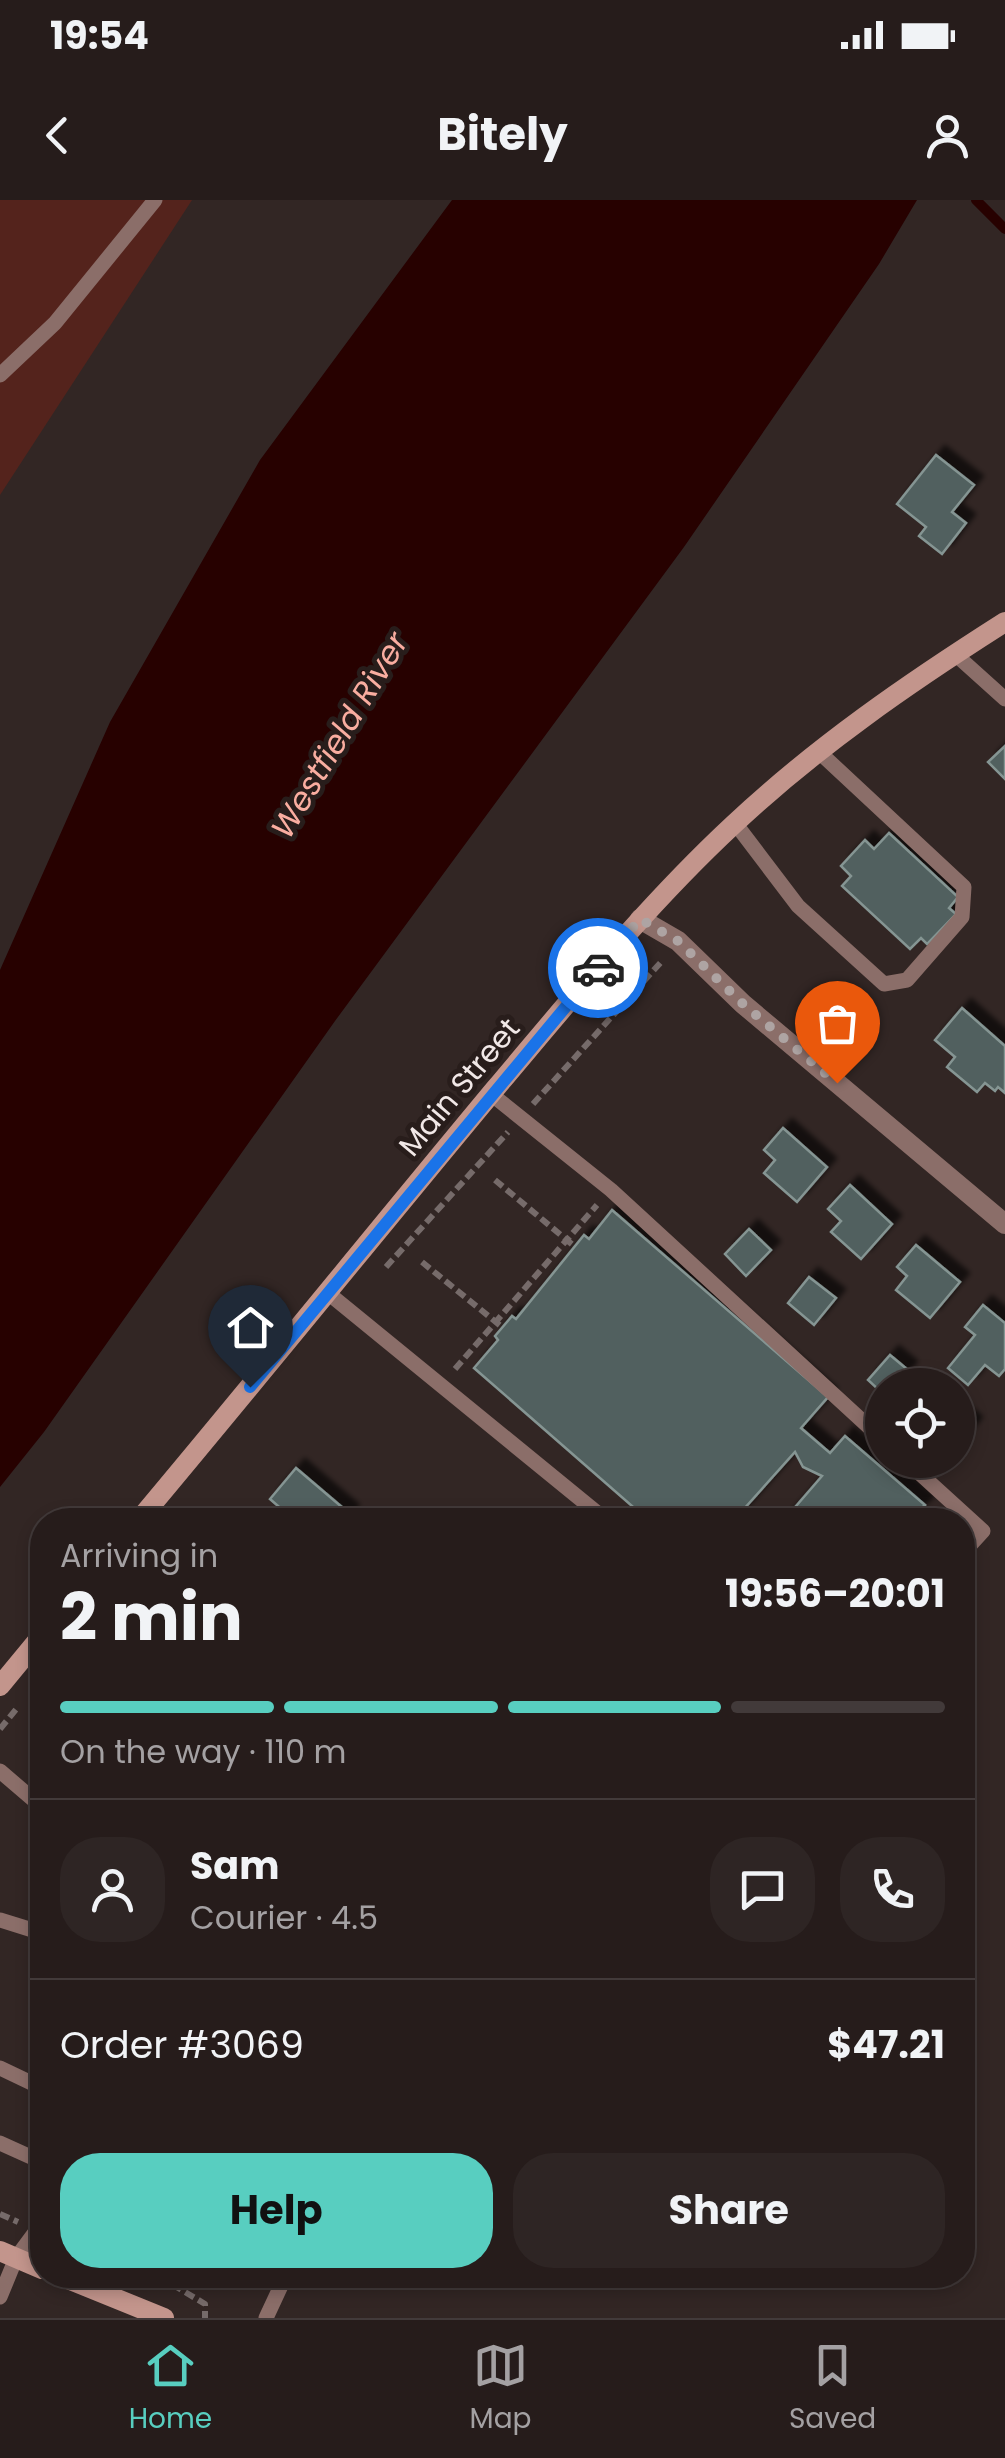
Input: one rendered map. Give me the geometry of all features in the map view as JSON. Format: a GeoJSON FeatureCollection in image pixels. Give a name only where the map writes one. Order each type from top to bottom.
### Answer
{"type":"FeatureCollection","features":[{"type":"Feature","properties":{"kind":"main road","name":"Main Street"},"geometry":{"type":"LineString","coordinates":[[149,1508],[640,919],[735,823],[818,752],[1005,622]]}},
{"type":"Feature","properties":{"kind":"main road"},"geometry":{"type":"LineString","coordinates":[[0,1686],[30,1650]]}},
{"type":"Feature","properties":{"kind":"main road"},"geometry":{"type":"LineString","coordinates":[[90,2288],[164,2318]]}},
{"type":"Feature","properties":{"kind":"street"},"geometry":{"type":"LineString","coordinates":[[640,919],[678,941],[743,1004],[1005,1224]]}},
{"type":"Feature","properties":{"kind":"lane"},"geometry":{"type":"LineString","coordinates":[[0,376],[55,323],[155,200]]}},
{"type":"Feature","properties":{"kind":"lane"},"geometry":{"type":"LineString","coordinates":[[956,654],[1005,699]]}},
{"type":"Feature","properties":{"kind":"lane"},"geometry":{"type":"LineString","coordinates":[[735,823],[798,906],[884,984],[907,980],[962,917],[964,887],[818,752]]}},
{"type":"Feature","properties":{"kind":"lane"},"geometry":{"type":"LineString","coordinates":[[491,1094],[599,1180],[865,1424]]}},
{"type":"Feature","properties":{"kind":"lane"},"geometry":{"type":"LineString","coordinates":[[328,1293],[591,1508]]}},
{"type":"Feature","properties":{"kind":"lane"},"geometry":{"type":"LineString","coordinates":[[925,1478],[957,1508]]}},
{"type":"Feature","properties":{"kind":"lane"},"geometry":{"type":"LineString","coordinates":[[0,1772],[30,1797]]}},
{"type":"Feature","properties":{"kind":"lane"},"geometry":{"type":"LineString","coordinates":[[0,1920],[30,1928]]}},
{"type":"Feature","properties":{"kind":"lane"},"geometry":{"type":"LineString","coordinates":[[0,2068],[30,2082]]}},
{"type":"Feature","properties":{"kind":"lane"},"geometry":{"type":"LineString","coordinates":[[0,2144],[30,2153]]}},
{"type":"Feature","properties":{"kind":"lane"},"geometry":{"type":"LineString","coordinates":[[0,2297],[8,2255],[30,2234]]}},
{"type":"Feature","properties":{"kind":"lane"},"geometry":{"type":"LineString","coordinates":[[266,2318],[280,2288]]}},
{"type":"Feature","properties":{"kind":"path"},"geometry":{"type":"LineString","coordinates":[[542,1092],[678,941]]}},
{"type":"Feature","properties":{"kind":"path"},"geometry":{"type":"LineString","coordinates":[[377,1278],[506,1134]]}},
{"type":"Feature","properties":{"kind":"path"},"geometry":{"type":"LineString","coordinates":[[495,1180],[574,1246]]}},
{"type":"Feature","properties":{"kind":"path"},"geometry":{"type":"LineString","coordinates":[[441,1386],[499,1324],[598,1204]]}},
{"type":"Feature","properties":{"kind":"path"},"geometry":{"type":"LineString","coordinates":[[422,1262],[499,1324]]}},
{"type":"Feature","properties":{"kind":"path"},"geometry":{"type":"LineString","coordinates":[[178,2288],[205,2304],[205,2318]]}},
{"type":"Feature","properties":{"kind":"shaded area"},"geometry":{"type":"Polygon","coordinates":[[[0,200],[192,200],[0,495],[0,200]]]}},
{"type":"Feature","properties":{"kind":"water","name":"Westfield River"},"geometry":{"type":"Polygon","coordinates":[[[452,200],[917,200],[879,264],[684,547],[335,1021],[44,1432],[0,1487],[0,970],[110,722],[260,460],[452,200]]]}},
{"type":"Feature","properties":{"kind":"building"},"geometry":{"type":"Polygon","coordinates":[[[936,455],[974,485],[952,512],[966,523],[942,554],[919,536],[926,527],[897,504],[936,455]]]}},
{"type":"Feature","properties":{"kind":"building"},"geometry":{"type":"Polygon","coordinates":[[[1005,746],[1005,779],[988,762],[1005,746]]]}},
{"type":"Feature","properties":{"kind":"building"},"geometry":{"type":"Polygon","coordinates":[[[889,833],[958,897],[949,908],[956,914],[927,944],[921,938],[910,949],[842,886],[851,876],[841,866],[865,840],[874,849],[889,833]]]}},
{"type":"Feature","properties":{"kind":"building"},"geometry":{"type":"Polygon","coordinates":[[[962,1008],[1005,1046],[1005,1093],[985,1083],[977,1092],[947,1067],[955,1057],[935,1040],[962,1008]]]}},
{"type":"Feature","properties":{"kind":"building"},"geometry":{"type":"Polygon","coordinates":[[[783,1128],[827,1167],[797,1202],[764,1173],[775,1160],[764,1150],[783,1128]]]}},
{"type":"Feature","properties":{"kind":"building"},"geometry":{"type":"Polygon","coordinates":[[[850,1185],[892,1224],[861,1259],[831,1232],[841,1221],[828,1209],[850,1185]]]}},
{"type":"Feature","properties":{"kind":"building"},"geometry":{"type":"Polygon","coordinates":[[[612,1210],[828,1397],[801,1428],[830,1453],[845,1436],[865,1453],[865,1478],[894,1478],[925,1505],[794,1508],[822,1476],[803,1467],[795,1452],[745,1508],[634,1508],[474,1368],[498,1340],[495,1336],[512,1316],[516,1319],[584,1235],[589,1239],[612,1210]]]}},
{"type":"Feature","properties":{"kind":"building"},"geometry":{"type":"Polygon","coordinates":[[[749,1229],[771,1250],[746,1276],[725,1254],[749,1229]]]}},
{"type":"Feature","properties":{"kind":"building"},"geometry":{"type":"Polygon","coordinates":[[[916,1245],[960,1282],[930,1318],[896,1290],[907,1276],[897,1267],[916,1245]]]}},
{"type":"Feature","properties":{"kind":"building"},"geometry":{"type":"Polygon","coordinates":[[[809,1277],[836,1298],[814,1325],[788,1303],[809,1277]]]}},
{"type":"Feature","properties":{"kind":"building"},"geometry":{"type":"Polygon","coordinates":[[[983,1305],[1005,1323],[1005,1369],[999,1376],[985,1365],[975,1377],[975,1368],[948,1368],[975,1335],[965,1327],[983,1305]]]}},
{"type":"Feature","properties":{"kind":"building"},"geometry":{"type":"Polygon","coordinates":[[[890,1355],[906,1368],[879,1368],[890,1355]]]}},
{"type":"Feature","properties":{"kind":"building"},"geometry":{"type":"Polygon","coordinates":[[[296,1468],[343,1508],[280,1508],[270,1499],[296,1468]]]}},
{"type":"Feature","properties":{"kind":"waterway"},"geometry":{"type":"LineString","coordinates":[[976,200],[1005,229]]}},
{"type":"Feature","properties":{"kind":"way so far"},"geometry":{"type":"LineString","coordinates":[[598,968],[640,919],[678,941],[743,1004],[837,1083]]}},
{"type":"Feature","properties":{"kind":"route"},"geometry":{"type":"LineString","coordinates":[[250,1387],[598,968]]}}]}
